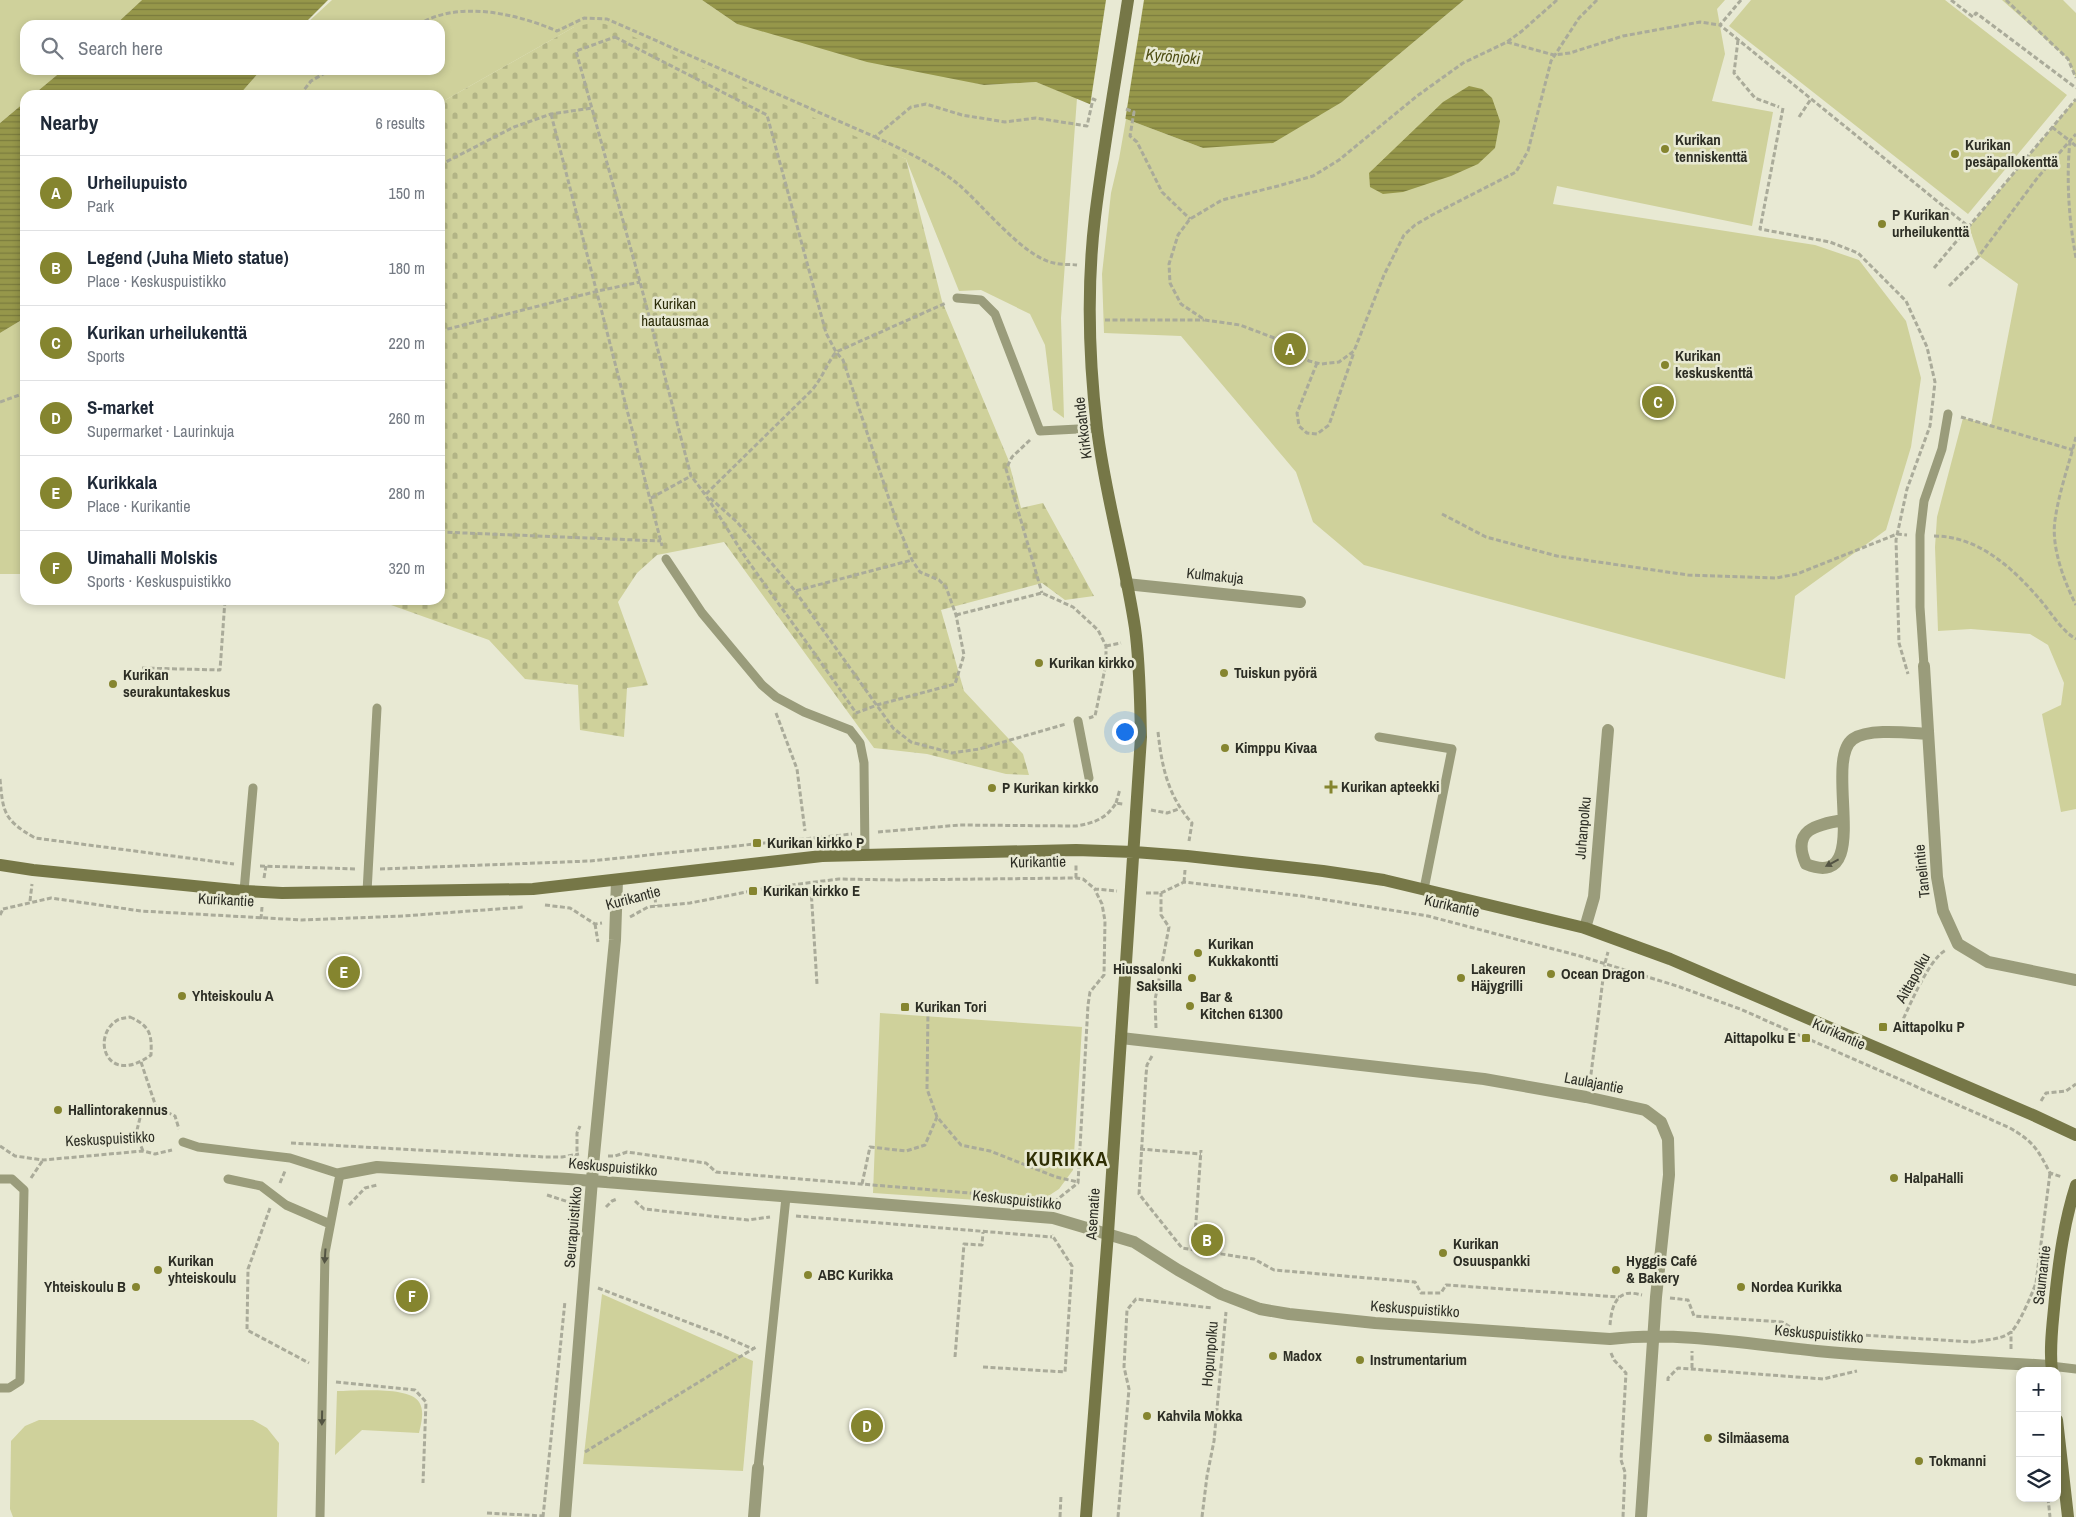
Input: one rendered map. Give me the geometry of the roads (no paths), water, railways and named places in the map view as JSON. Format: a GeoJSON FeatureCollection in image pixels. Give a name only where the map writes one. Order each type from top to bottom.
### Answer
{"type":"FeatureCollection","features":[{"type":"Feature","properties":{"kind":"main road","name":"Kirkkoahde"},"geometry":{"type":"LineString","coordinates":[[1128,0],[1095,218],[1091,276],[1091,320],[1097,428],[1110,507],[1135,627],[1140,674],[1141,737],[1134,852]]}},
{"type":"Feature","properties":{"kind":"main road","name":"Kurikantie"},"geometry":{"type":"LineString","coordinates":[[0,865],[244,892],[533,889],[822,856],[1076,850],[1187,856],[1322,871],[1384,880],[1584,928],[1670,959],[2033,1114],[2076,1135]]}},
{"type":"Feature","properties":{"kind":"main road","name":"Asematie"},"geometry":{"type":"LineString","coordinates":[[1086,1517],[1134,852]]}},
{"type":"Feature","properties":{"kind":"main road","name":"Saumantie"},"geometry":{"type":"LineString","coordinates":[[2052,1367],[2052,1327],[2072,1182]]}},
{"type":"Feature","properties":{"kind":"main road"},"geometry":{"type":"LineString","coordinates":[[2061,1455],[2068,1517]]}},
{"type":"Feature","properties":{"kind":"street","name":"Kulmakuja"},"geometry":{"type":"LineString","coordinates":[[1126,584],[1300,602]]}},
{"type":"Feature","properties":{"kind":"street","name":"Tanelintie"},"geometry":{"type":"LineString","coordinates":[[1924,666],[1938,877],[1943,912],[1958,944],[1988,962],[2076,980]]}},
{"type":"Feature","properties":{"kind":"street","name":"Juhanpolku"},"geometry":{"type":"LineString","coordinates":[[1584,928],[1594,897],[1608,730]]}},
{"type":"Feature","properties":{"kind":"street"},"geometry":{"type":"LineString","coordinates":[[1843,820],[1842,760],[1844,749],[1852,739],[1864,734],[1901,732],[1928,734]]}},
{"type":"Feature","properties":{"kind":"street","name":"Seurapuistikko"},"geometry":{"type":"LineString","coordinates":[[565,1517],[617,880]]}},
{"type":"Feature","properties":{"kind":"street","name":"Laulajantie"},"geometry":{"type":"LineString","coordinates":[[1121,1038],[1433,1073],[1586,1097],[1646,1110],[1661,1122],[1668,1140],[1668,1176],[1656,1297],[1640,1517]]}},
{"type":"Feature","properties":{"kind":"street","name":"Keskuspuistikko"},"geometry":{"type":"LineString","coordinates":[[340,1174],[377,1167],[1053,1218],[1134,1242],[1221,1294],[1260,1309],[1289,1314],[1375,1323],[1610,1339],[1654,1336],[2026,1367]]}},
{"type":"Feature","properties":{"kind":"street"},"geometry":{"type":"LineString","coordinates":[[754,1517],[758,1468]]}},
{"type":"Feature","properties":{"kind":"lane"},"geometry":{"type":"LineString","coordinates":[[957,298],[981,300],[995,314],[1040,431],[1097,428]]}},
{"type":"Feature","properties":{"kind":"lane"},"geometry":{"type":"LineString","coordinates":[[1924,666],[1920,607],[1920,535],[1924,501],[1942,449],[1948,414]]}},
{"type":"Feature","properties":{"kind":"lane"},"geometry":{"type":"LineString","coordinates":[[666,559],[702,613],[762,685],[776,697],[804,712],[850,730],[860,743],[864,763],[865,855]]}},
{"type":"Feature","properties":{"kind":"lane"},"geometry":{"type":"LineString","coordinates":[[367,892],[377,708]]}},
{"type":"Feature","properties":{"kind":"lane"},"geometry":{"type":"LineString","coordinates":[[1078,720],[1089,778]]}},
{"type":"Feature","properties":{"kind":"lane"},"geometry":{"type":"LineString","coordinates":[[1379,737],[1452,749],[1424,889]]}},
{"type":"Feature","properties":{"kind":"lane"},"geometry":{"type":"LineString","coordinates":[[244,892],[253,788]]}},
{"type":"Feature","properties":{"kind":"lane","name":"Keskuspuistikko"},"geometry":{"type":"LineString","coordinates":[[183,1142],[198,1147],[290,1158],[340,1174]]}},
{"type":"Feature","properties":{"kind":"lane"},"geometry":{"type":"LineString","coordinates":[[320,1517],[325,1253],[340,1174]]}},
{"type":"Feature","properties":{"kind":"lane"},"geometry":{"type":"LineString","coordinates":[[0,1179],[12,1179],[24,1190],[20,1381],[9,1388],[0,1388]]}},
{"type":"Feature","properties":{"kind":"lane"},"geometry":{"type":"LineString","coordinates":[[228,1179],[261,1186],[286,1205],[330,1224]]}},
{"type":"Feature","properties":{"kind":"lane"},"geometry":{"type":"LineString","coordinates":[[758,1468],[786,1197]]}},
{"type":"Feature","properties":{"kind":"lane"},"geometry":{"type":"LineString","coordinates":[[2061,1369],[2076,1369]]}},
{"type":"Feature","properties":{"kind":"water"},"geometry":{"type":"Polygon","coordinates":[[[142,0],[328,0],[308,20],[120,20],[142,0]]]}},
{"type":"Feature","properties":{"kind":"water","name":"Kyrönjoki"},"geometry":{"type":"Polygon","coordinates":[[[702,0],[1464,0],[1342,102],[1273,143],[1203,148],[1036,82],[984,85],[867,62],[737,24],[702,0]]]}},
{"type":"Feature","properties":{"kind":"water"},"geometry":{"type":"Polygon","coordinates":[[[57,75],[257,75],[243,90],[39,90],[57,75]]]}},
{"type":"Feature","properties":{"kind":"water"},"geometry":{"type":"Polygon","coordinates":[[[1469,86],[1482,89],[1492,98],[1500,121],[1495,148],[1478,164],[1451,176],[1403,192],[1383,194],[1370,187],[1369,173],[1443,102],[1469,86]]]}},
{"type":"Feature","properties":{"kind":"water"},"geometry":{"type":"Polygon","coordinates":[[[20,106],[20,321],[0,333],[0,123],[20,106]]]}},
{"type":"Feature","properties":{"kind":"place","name":"Kurikan tenniskenttä"},"geometry":{"type":"Point","coordinates":[1665,149]}},
{"type":"Feature","properties":{"kind":"place","name":"Kurikan pesäpallokenttä"},"geometry":{"type":"Point","coordinates":[1955,154]}},
{"type":"Feature","properties":{"kind":"place","name":"P Kurikan urheilukenttä"},"geometry":{"type":"Point","coordinates":[1882,224]}},
{"type":"Feature","properties":{"kind":"place","name":"Urheilupuisto"},"geometry":{"type":"Point","coordinates":[1290,349]}},
{"type":"Feature","properties":{"kind":"place","name":"Kurikan keskuskenttä"},"geometry":{"type":"Point","coordinates":[1665,365]}},
{"type":"Feature","properties":{"kind":"place","name":"Kurikan urheilukenttä"},"geometry":{"type":"Point","coordinates":[1658,402]}},
{"type":"Feature","properties":{"kind":"place","name":"Kurikan kirkko"},"geometry":{"type":"Point","coordinates":[1039,663]}},
{"type":"Feature","properties":{"kind":"place","name":"Tuiskun pyörä"},"geometry":{"type":"Point","coordinates":[1224,673]}},
{"type":"Feature","properties":{"kind":"place","name":"Kurikan seurakuntakeskus"},"geometry":{"type":"Point","coordinates":[113,684]}},
{"type":"Feature","properties":{"kind":"place","name":"Kimppu Kivaa"},"geometry":{"type":"Point","coordinates":[1225,748]}},
{"type":"Feature","properties":{"kind":"place","name":"Kurikan apteekki"},"geometry":{"type":"Point","coordinates":[1331,787]}},
{"type":"Feature","properties":{"kind":"place","name":"P Kurikan kirkko"},"geometry":{"type":"Point","coordinates":[992,788]}},
{"type":"Feature","properties":{"kind":"place","name":"Kurikan kirkko P"},"geometry":{"type":"Point","coordinates":[757,843]}},
{"type":"Feature","properties":{"kind":"place","name":"Kurikan kirkko E"},"geometry":{"type":"Point","coordinates":[753,891]}},
{"type":"Feature","properties":{"kind":"place","name":"Kurikan Kukkakontti"},"geometry":{"type":"Point","coordinates":[1198,953]}},
{"type":"Feature","properties":{"kind":"place","name":"Kurikkala"},"geometry":{"type":"Point","coordinates":[344,972]}},
{"type":"Feature","properties":{"kind":"place","name":"Ocean Dragon"},"geometry":{"type":"Point","coordinates":[1551,974]}},
{"type":"Feature","properties":{"kind":"place","name":"Hiussalonki Saksilla"},"geometry":{"type":"Point","coordinates":[1192,978]}},
{"type":"Feature","properties":{"kind":"place","name":"Lakeuren Häjygrilli"},"geometry":{"type":"Point","coordinates":[1461,978]}},
{"type":"Feature","properties":{"kind":"place","name":"Yhteiskoulu A"},"geometry":{"type":"Point","coordinates":[182,996]}},
{"type":"Feature","properties":{"kind":"place","name":"Bar & Kitchen 61300"},"geometry":{"type":"Point","coordinates":[1190,1006]}},
{"type":"Feature","properties":{"kind":"place","name":"Kurikan Tori"},"geometry":{"type":"Point","coordinates":[905,1007]}},
{"type":"Feature","properties":{"kind":"place","name":"Aittapolku P"},"geometry":{"type":"Point","coordinates":[1883,1027]}},
{"type":"Feature","properties":{"kind":"place","name":"Aittapolku E"},"geometry":{"type":"Point","coordinates":[1806,1038]}},
{"type":"Feature","properties":{"kind":"place","name":"Hallintorakennus"},"geometry":{"type":"Point","coordinates":[58,1110]}},
{"type":"Feature","properties":{"kind":"place","name":"HalpaHalli"},"geometry":{"type":"Point","coordinates":[1894,1178]}},
{"type":"Feature","properties":{"kind":"place","name":"Legend (Juha Mieto statue)"},"geometry":{"type":"Point","coordinates":[1207,1240]}},
{"type":"Feature","properties":{"kind":"place","name":"Kurikan Osuuspankki"},"geometry":{"type":"Point","coordinates":[1443,1253]}},
{"type":"Feature","properties":{"kind":"place","name":"Kurikan yhteiskoulu"},"geometry":{"type":"Point","coordinates":[158,1270]}},
{"type":"Feature","properties":{"kind":"place","name":"Hyggis Café & Bakery"},"geometry":{"type":"Point","coordinates":[1616,1270]}},
{"type":"Feature","properties":{"kind":"place","name":"ABC Kurikka"},"geometry":{"type":"Point","coordinates":[808,1275]}},
{"type":"Feature","properties":{"kind":"place","name":"Yhteiskoulu B"},"geometry":{"type":"Point","coordinates":[136,1287]}},
{"type":"Feature","properties":{"kind":"place","name":"Nordea Kurikka"},"geometry":{"type":"Point","coordinates":[1741,1287]}},
{"type":"Feature","properties":{"kind":"place","name":"Uimahalli Molskis"},"geometry":{"type":"Point","coordinates":[412,1296]}},
{"type":"Feature","properties":{"kind":"place","name":"Madox"},"geometry":{"type":"Point","coordinates":[1273,1356]}},
{"type":"Feature","properties":{"kind":"place","name":"Instrumentarium"},"geometry":{"type":"Point","coordinates":[1360,1360]}},
{"type":"Feature","properties":{"kind":"place","name":"Kahvila Mokka"},"geometry":{"type":"Point","coordinates":[1147,1416]}},
{"type":"Feature","properties":{"kind":"place","name":"S-market"},"geometry":{"type":"Point","coordinates":[867,1426]}},
{"type":"Feature","properties":{"kind":"place","name":"Silmäasema"},"geometry":{"type":"Point","coordinates":[1708,1438]}},
{"type":"Feature","properties":{"kind":"place","name":"Tokmanni"},"geometry":{"type":"Point","coordinates":[1919,1461]}},
{"type":"Feature","properties":{"kind":"district","name":"KURIKKA"},"geometry":{"type":"Point","coordinates":[1067,1159]}},
{"type":"Feature","properties":{"kind":"park label","name":"Kurikan hautausmaa"},"geometry":{"type":"Point","coordinates":[675,312]}}]}
